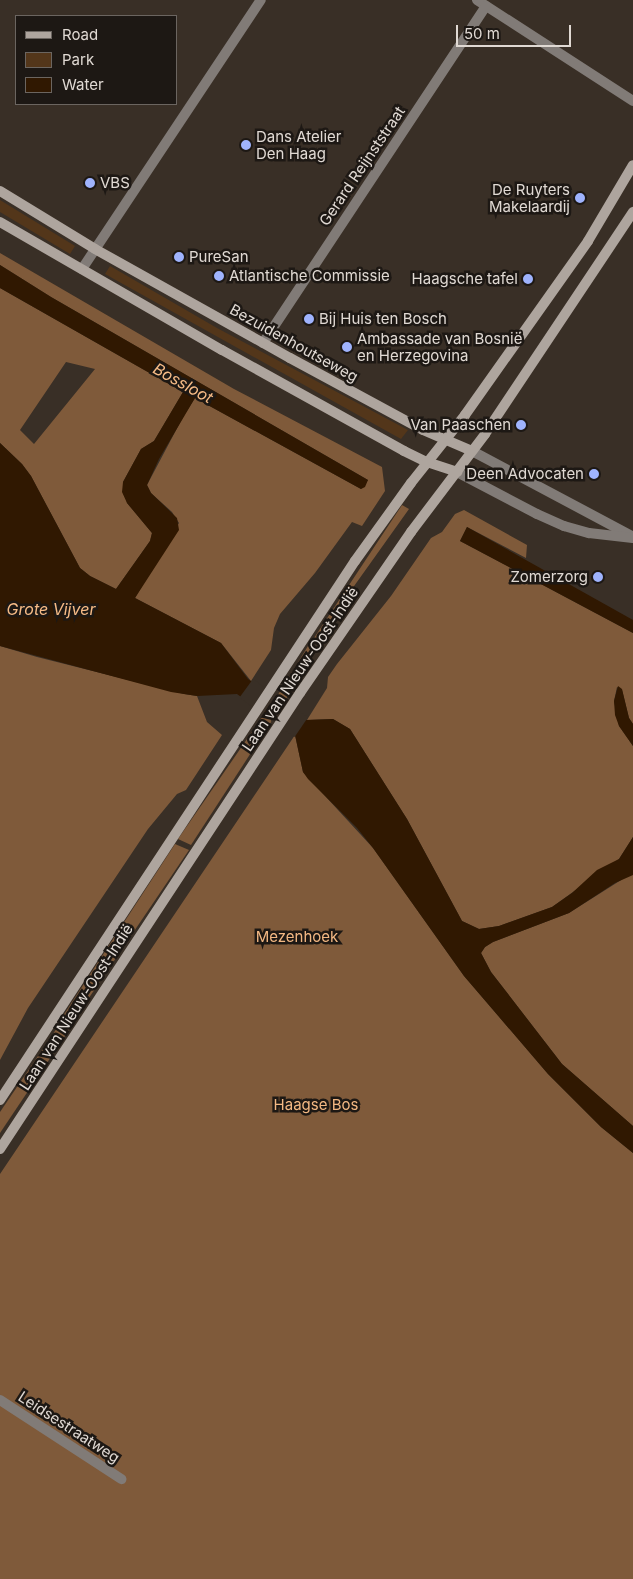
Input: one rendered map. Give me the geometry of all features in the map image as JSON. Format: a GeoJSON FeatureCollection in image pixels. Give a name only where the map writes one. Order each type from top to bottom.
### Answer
{"type":"FeatureCollection","features":[{"type":"Feature","properties":{"kind":"main road","name":"Laan van Nieuw-Oost-Indië"},"geometry":{"type":"LineString","coordinates":[[0,1100],[245,725],[355,561],[427,462],[465,415],[588,240],[633,165]]}},
{"type":"Feature","properties":{"kind":"main road","name":"Bezuidenhoutseweg"},"geometry":{"type":"LineString","coordinates":[[0,191],[95,249],[262,343],[423,430],[472,451]]}},
{"type":"Feature","properties":{"kind":"main road","name":"Laan van Nieuw-Oost-Indië"},"geometry":{"type":"LineString","coordinates":[[0,1149],[300,693],[395,556],[472,451],[633,212]]}},
{"type":"Feature","properties":{"kind":"main road","name":"Bezuidenhoutseweg"},"geometry":{"type":"LineString","coordinates":[[0,222],[222,350],[427,462],[457,472]]}},
{"type":"Feature","properties":{"kind":"street"},"geometry":{"type":"LineString","coordinates":[[82,269],[261,0]]}},
{"type":"Feature","properties":{"kind":"street"},"geometry":{"type":"LineString","coordinates":[[477,0],[633,101]]}},
{"type":"Feature","properties":{"kind":"street","name":"Gerard Reijnststraat"},"geometry":{"type":"LineString","coordinates":[[262,343],[486,6]]}},
{"type":"Feature","properties":{"kind":"street","name":"Bezuidenhoutseweg"},"geometry":{"type":"LineString","coordinates":[[472,451],[633,537]]}},
{"type":"Feature","properties":{"kind":"street","name":"Bezuidenhoutseweg"},"geometry":{"type":"LineString","coordinates":[[457,472],[536,514],[564,526],[589,532],[633,537]]}},
{"type":"Feature","properties":{"kind":"street","name":"Leidsestraatweg"},"geometry":{"type":"LineString","coordinates":[[0,1400],[121,1479]]}},
{"type":"Feature","properties":{"kind":"green space"},"geometry":{"type":"Polygon","coordinates":[[[0,200],[75,246],[70,254],[0,212],[0,200]]]}},
{"type":"Feature","properties":{"kind":"green space"},"geometry":{"type":"Polygon","coordinates":[[[0,253],[234,389],[382,467],[385,491],[362,526],[352,522],[315,573],[280,614],[274,628],[271,650],[251,681],[221,643],[135,598],[179,523],[172,512],[151,493],[147,485],[183,417],[195,398],[361,489],[368,480],[51,297],[0,265],[0,253]]]}},
{"type":"Feature","properties":{"kind":"green space"},"geometry":{"type":"Polygon","coordinates":[[[110,266],[217,328],[408,430],[401,439],[105,274],[110,266]]]}},
{"type":"Feature","properties":{"kind":"green space"},"geometry":{"type":"Polygon","coordinates":[[[0,288],[183,392],[154,441],[141,449],[123,482],[127,503],[152,533],[150,541],[116,589],[90,576],[80,568],[31,476],[22,464],[0,443],[0,288]],[[66,362],[20,430],[34,444],[95,369],[66,362]]]}},
{"type":"Feature","properties":{"kind":"green space"},"geometry":{"type":"Polygon","coordinates":[[[402,505],[409,509],[347,596],[319,642],[314,638],[402,505]]]}},
{"type":"Feature","properties":{"kind":"green space"},"geometry":{"type":"Polygon","coordinates":[[[464,510],[527,545],[526,558],[467,527],[460,541],[633,633],[633,724],[629,718],[622,690],[617,687],[614,701],[619,726],[633,746],[633,837],[619,859],[552,907],[499,926],[479,929],[462,921],[407,819],[350,729],[333,719],[307,720],[327,688],[328,677],[391,596],[431,538],[442,532],[455,514],[464,510]]]}},
{"type":"Feature","properties":{"kind":"green space"},"geometry":{"type":"Polygon","coordinates":[[[0,646],[37,657],[197,696],[207,722],[222,735],[186,790],[177,794],[148,829],[28,1008],[0,1060],[0,646]]]}},
{"type":"Feature","properties":{"kind":"green space"},"geometry":{"type":"Polygon","coordinates":[[[308,646],[315,649],[302,677],[283,703],[276,698],[308,646]]]}},
{"type":"Feature","properties":{"kind":"green space"},"geometry":{"type":"Polygon","coordinates":[[[265,713],[273,719],[191,845],[178,839],[265,713]]]}},
{"type":"Feature","properties":{"kind":"green space"},"geometry":{"type":"Polygon","coordinates":[[[295,735],[303,772],[373,848],[464,976],[548,1074],[601,1127],[633,1153],[633,1579],[0,1579],[0,1174],[295,735]]]}},
{"type":"Feature","properties":{"kind":"green space"},"geometry":{"type":"Polygon","coordinates":[[[175,844],[189,850],[76,1017],[63,1016],[175,844]]]}},
{"type":"Feature","properties":{"kind":"green space"},"geometry":{"type":"Polygon","coordinates":[[[629,875],[633,875],[633,1126],[562,1064],[491,972],[481,953],[485,947],[493,942],[569,913],[629,875]]]}},
{"type":"Feature","properties":{"kind":"green space"},"geometry":{"type":"Polygon","coordinates":[[[59,1025],[71,1027],[0,1133],[0,1112],[59,1025]]]}},
{"type":"Feature","properties":{"kind":"water","name":"Grote Vijver"},"geometry":{"type":"Polygon","coordinates":[[[0,265],[51,297],[368,480],[365,487],[361,489],[195,398],[159,459],[147,485],[151,493],[177,518],[179,530],[135,598],[221,643],[248,679],[306,720],[333,719],[350,729],[407,819],[462,921],[479,929],[499,926],[552,907],[572,893],[597,870],[619,859],[633,837],[633,875],[615,883],[569,913],[493,942],[485,947],[481,953],[491,972],[562,1064],[633,1126],[633,1153],[601,1127],[548,1074],[464,976],[373,848],[357,828],[303,772],[295,735],[237,694],[197,696],[171,692],[0,646],[0,443],[22,464],[31,476],[80,568],[90,576],[116,589],[150,541],[152,533],[127,503],[122,492],[123,482],[141,449],[154,441],[183,392],[0,288],[0,265]]]}},
{"type":"Feature","properties":{"kind":"water"},"geometry":{"type":"Polygon","coordinates":[[[467,527],[633,620],[633,633],[460,541],[467,527]]]}},
{"type":"Feature","properties":{"kind":"water"},"geometry":{"type":"Polygon","coordinates":[[[618,686],[622,689],[629,718],[633,724],[633,746],[619,726],[615,715],[614,701],[618,686]]]}},
{"type":"Feature","properties":{"kind":"pier"},"geometry":{"type":"Polygon","coordinates":[[[253,679],[276,696],[263,715],[239,698],[253,679]]]}},
{"type":"Feature","properties":{"kind":"pier"},"geometry":{"type":"Polygon","coordinates":[[[284,701],[308,717],[295,737],[271,721],[284,701]]]}},
{"type":"Feature","properties":{"kind":"place","name":"Dans Atelier Den Haag"},"geometry":{"type":"Point","coordinates":[246,145]}},
{"type":"Feature","properties":{"kind":"place","name":"VBS"},"geometry":{"type":"Point","coordinates":[90,183]}},
{"type":"Feature","properties":{"kind":"place","name":"De Ruyters Makelaardij"},"geometry":{"type":"Point","coordinates":[580,198]}},
{"type":"Feature","properties":{"kind":"place","name":"PureSan"},"geometry":{"type":"Point","coordinates":[179,257]}},
{"type":"Feature","properties":{"kind":"place","name":"Atlantische Commissie"},"geometry":{"type":"Point","coordinates":[219,276]}},
{"type":"Feature","properties":{"kind":"place","name":"Haagsche tafel"},"geometry":{"type":"Point","coordinates":[528,279]}},
{"type":"Feature","properties":{"kind":"place","name":"Bij Huis ten Bosch"},"geometry":{"type":"Point","coordinates":[309,319]}},
{"type":"Feature","properties":{"kind":"place","name":"Ambassade van Bosnië en Herzegovina"},"geometry":{"type":"Point","coordinates":[347,347]}},
{"type":"Feature","properties":{"kind":"place","name":"Van Paaschen"},"geometry":{"type":"Point","coordinates":[521,425]}},
{"type":"Feature","properties":{"kind":"place","name":"Deen Advocaten"},"geometry":{"type":"Point","coordinates":[594,474]}},
{"type":"Feature","properties":{"kind":"place","name":"Zomerzorg"},"geometry":{"type":"Point","coordinates":[598,577]}},
{"type":"Feature","properties":{"kind":"water label","name":"Bossloot"},"geometry":{"type":"Point","coordinates":[183,383]}},
{"type":"Feature","properties":{"kind":"park label","name":"Mezenhoek"},"geometry":{"type":"Point","coordinates":[297,937]}},
{"type":"Feature","properties":{"kind":"park label","name":"Haagse Bos"},"geometry":{"type":"Point","coordinates":[316,1105]}}]}
